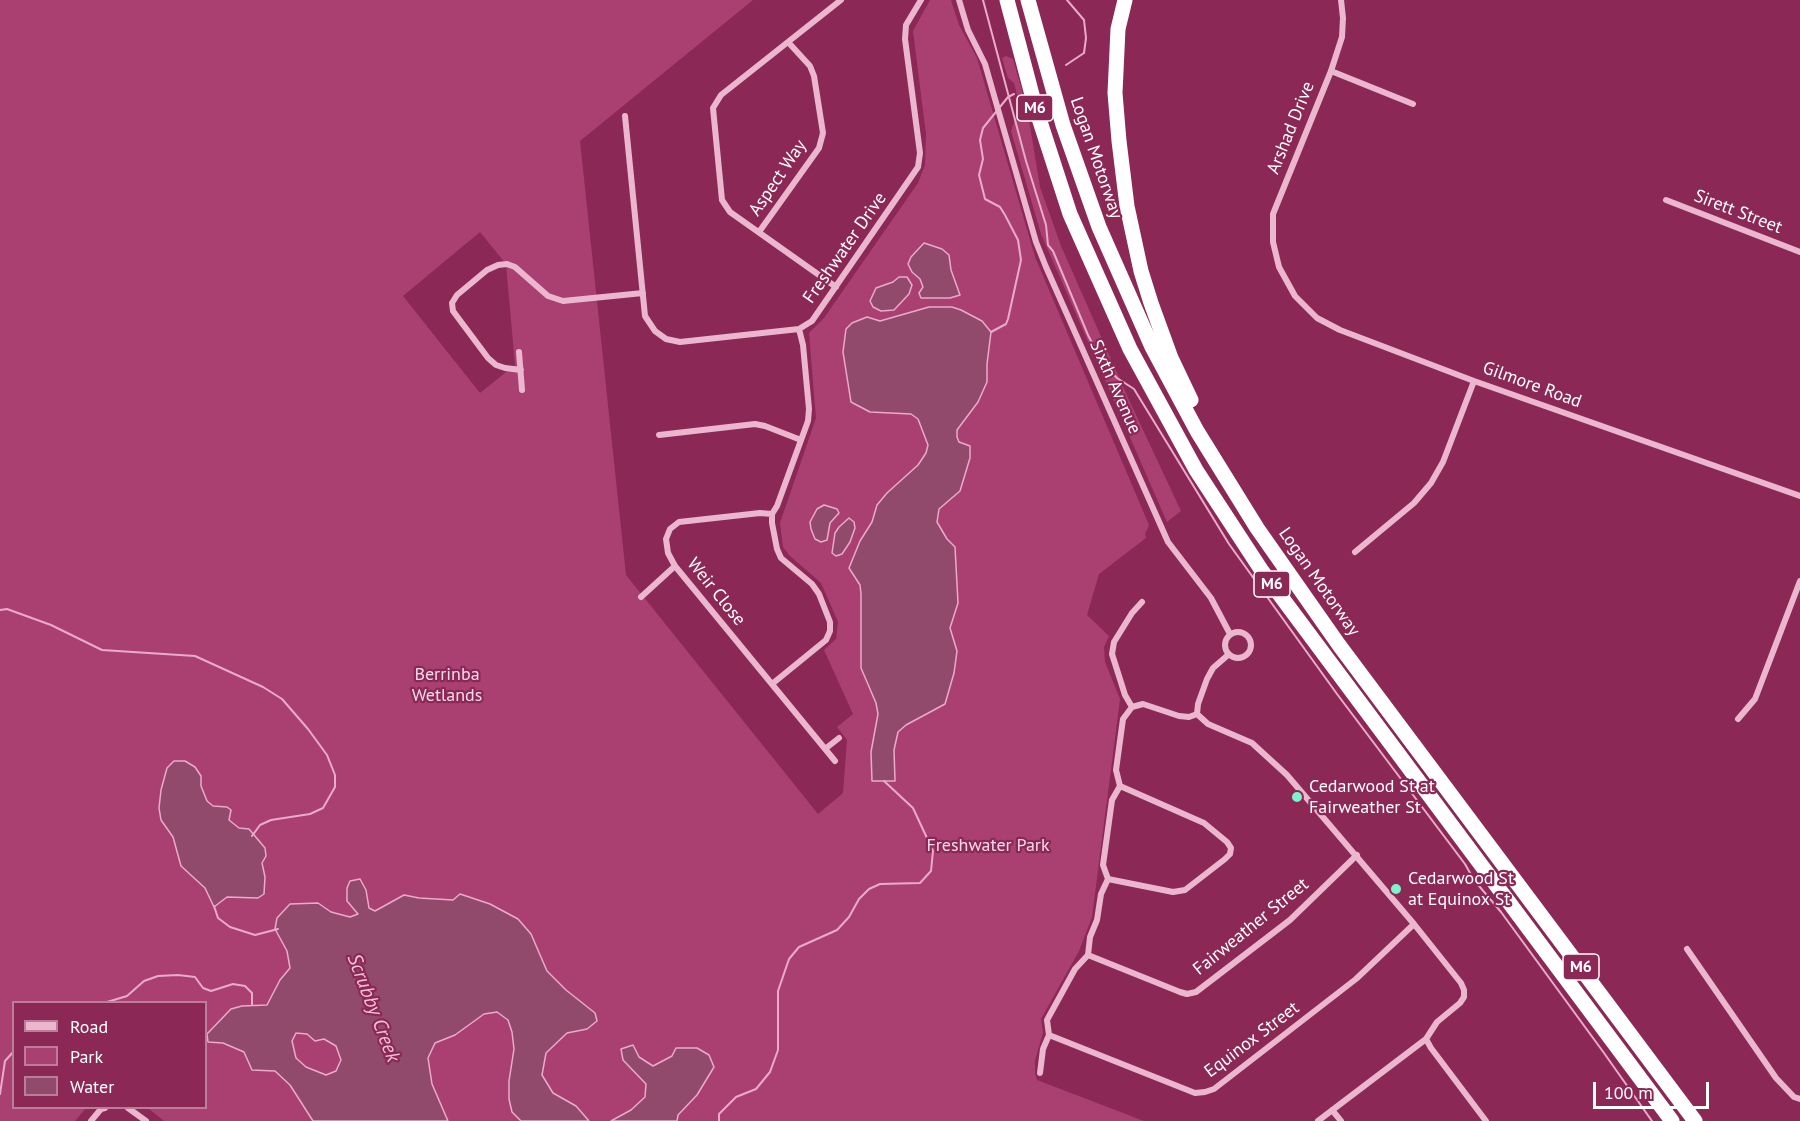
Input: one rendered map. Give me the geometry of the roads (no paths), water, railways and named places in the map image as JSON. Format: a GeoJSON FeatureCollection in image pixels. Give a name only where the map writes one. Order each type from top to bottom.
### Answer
{"type":"FeatureCollection","features":[{"type":"Feature","properties":{"kind":"highway","name":"Logan Motorway"},"geometry":{"type":"LineString","coordinates":[[1007,0],[1035,106],[1070,214],[1130,349],[1196,470],[1269,580],[1672,1121]]}},
{"type":"Feature","properties":{"kind":"highway","name":"Logan Motorway"},"geometry":{"type":"LineString","coordinates":[[1028,0],[1072,155],[1116,268],[1152,347],[1197,431],[1257,528],[1339,645],[1695,1121]]}},
{"type":"Feature","properties":{"kind":"highway"},"geometry":{"type":"LineString","coordinates":[[1125,0],[1118,29],[1115,62],[1116,116],[1127,206],[1141,271],[1161,331],[1184,387],[1247,500],[1257,528]]}},
{"type":"Feature","properties":{"kind":"street"},"geometry":{"type":"LineString","coordinates":[[836,287],[730,212],[722,200],[713,108],[721,95],[841,0]]}},
{"type":"Feature","properties":{"kind":"street","name":"Freshwater Drive"},"geometry":{"type":"LineString","coordinates":[[799,329],[812,321],[918,168],[920,153],[905,39],[906,25],[921,0]]}},
{"type":"Feature","properties":{"kind":"street","name":"Sixth Avenue"},"geometry":{"type":"LineString","coordinates":[[959,0],[968,30],[985,64],[1043,258],[1160,527],[1178,557],[1211,598],[1230,633]]}},
{"type":"Feature","properties":{"kind":"street","name":"Arshad Drive"},"geometry":{"type":"LineString","coordinates":[[1279,267],[1273,242],[1273,214],[1331,71],[1342,37],[1341,0]]}},
{"type":"Feature","properties":{"kind":"street","name":"Aspect Way"},"geometry":{"type":"LineString","coordinates":[[759,232],[819,148],[822,133],[814,76],[810,66],[788,42]]}},
{"type":"Feature","properties":{"kind":"street"},"geometry":{"type":"LineString","coordinates":[[1331,71],[1413,104]]}},
{"type":"Feature","properties":{"kind":"street"},"geometry":{"type":"LineString","coordinates":[[625,116],[645,316],[655,331],[666,339],[680,342],[799,329],[803,345],[808,421],[772,514],[777,549],[781,558],[812,584],[819,594],[830,622],[830,632],[826,640],[772,684]]}},
{"type":"Feature","properties":{"kind":"street","name":"Sirett Street"},"geometry":{"type":"LineString","coordinates":[[1666,200],[1800,252]]}},
{"type":"Feature","properties":{"kind":"street"},"geometry":{"type":"LineString","coordinates":[[521,370],[496,365],[488,358],[453,311],[452,303],[457,295],[487,270],[507,264],[520,271],[555,300],[643,293]]}},
{"type":"Feature","properties":{"kind":"street","name":"Gilmore Road"},"geometry":{"type":"LineString","coordinates":[[1279,267],[1294,296],[1317,318],[1340,330],[1474,381],[1800,496]]}},
{"type":"Feature","properties":{"kind":"street"},"geometry":{"type":"LineString","coordinates":[[519,352],[522,390]]}},
{"type":"Feature","properties":{"kind":"street"},"geometry":{"type":"LineString","coordinates":[[1355,552],[1414,503],[1431,483],[1443,462],[1474,381]]}},
{"type":"Feature","properties":{"kind":"street"},"geometry":{"type":"LineString","coordinates":[[659,435],[755,424],[801,440]]}},
{"type":"Feature","properties":{"kind":"street","name":"Weir Close"},"geometry":{"type":"LineString","coordinates":[[772,514],[760,513],[679,522],[670,529],[666,539],[668,553],[675,566],[835,761]]}},
{"type":"Feature","properties":{"kind":"street"},"geometry":{"type":"LineString","coordinates":[[641,597],[675,566]]}},
{"type":"Feature","properties":{"kind":"street"},"geometry":{"type":"LineString","coordinates":[[1737,719],[1755,699],[1800,581]]}},
{"type":"Feature","properties":{"kind":"street"},"geometry":{"type":"LineString","coordinates":[[1132,707],[1125,696],[1112,654],[1114,642],[1132,613],[1142,602]]}},
{"type":"Feature","properties":{"kind":"street"},"geometry":{"type":"LineString","coordinates":[[1239,631],[1250,639],[1249,653],[1241,658],[1228,655],[1224,644],[1230,633],[1239,631]]}},
{"type":"Feature","properties":{"kind":"street"},"geometry":{"type":"LineString","coordinates":[[1197,714],[1207,679],[1214,668],[1228,655]]}},
{"type":"Feature","properties":{"kind":"street"},"geometry":{"type":"LineString","coordinates":[[1040,1073],[1041,1056],[1049,1035],[1047,1020],[1075,969],[1088,955],[1101,894],[1108,879],[1103,865],[1112,800],[1120,786],[1116,770],[1123,719],[1132,707],[1143,704],[1179,716],[1189,717],[1197,714]]}},
{"type":"Feature","properties":{"kind":"street"},"geometry":{"type":"LineString","coordinates":[[1197,714],[1208,724],[1252,743],[1278,766],[1357,855],[1461,983],[1464,998],[1437,1022],[1426,1039],[1318,1121]]}},
{"type":"Feature","properties":{"kind":"street"},"geometry":{"type":"LineString","coordinates":[[825,749],[839,738]]}},
{"type":"Feature","properties":{"kind":"street"},"geometry":{"type":"LineString","coordinates":[[1108,879],[1173,892],[1185,890],[1230,854],[1227,842],[1204,823],[1120,786]]}},
{"type":"Feature","properties":{"kind":"street","name":"Fairweather Street"},"geometry":{"type":"LineString","coordinates":[[1088,955],[1180,992],[1187,994],[1196,992],[1290,920],[1357,855]]}},
{"type":"Feature","properties":{"kind":"street","name":"Equinox Street"},"geometry":{"type":"LineString","coordinates":[[1049,1035],[1195,1093],[1205,1092],[1214,1089],[1356,979],[1414,924]]}},
{"type":"Feature","properties":{"kind":"street"},"geometry":{"type":"LineString","coordinates":[[1687,949],[1776,1078],[1797,1098]]}},
{"type":"Feature","properties":{"kind":"street"},"geometry":{"type":"LineString","coordinates":[[1426,1039],[1486,1121]]}},
{"type":"Feature","properties":{"kind":"street"},"geometry":{"type":"LineString","coordinates":[[91,1121],[101,1109]]}},
{"type":"Feature","properties":{"kind":"street"},"geometry":{"type":"LineString","coordinates":[[131,1109],[146,1121]]}},
{"type":"Feature","properties":{"kind":"street"},"geometry":{"type":"LineString","coordinates":[[1332,1110],[1341,1121]]}},
{"type":"Feature","properties":{"kind":"water"},"geometry":{"type":"Polygon","coordinates":[[[924,243],[942,249],[949,255],[951,270],[960,295],[950,298],[921,298],[919,293],[923,287],[920,279],[912,272],[908,264],[911,257],[924,243]]]}},
{"type":"Feature","properties":{"kind":"water"},"geometry":{"type":"Polygon","coordinates":[[[899,277],[907,277],[912,285],[909,294],[894,310],[881,311],[873,307],[870,301],[876,288],[893,282],[899,277]]]}},
{"type":"Feature","properties":{"kind":"water"},"geometry":{"type":"Polygon","coordinates":[[[929,307],[952,307],[961,310],[982,321],[991,332],[987,382],[978,402],[957,430],[959,442],[970,446],[970,458],[960,491],[939,509],[937,522],[947,539],[955,547],[958,603],[950,628],[957,651],[954,673],[945,704],[906,725],[898,732],[894,750],[895,781],[872,781],[871,752],[878,714],[876,703],[861,668],[860,585],[849,568],[860,541],[872,522],[877,505],[918,465],[928,445],[918,419],[911,414],[870,412],[851,402],[843,352],[846,329],[852,323],[867,317],[880,321],[929,307]]]}},
{"type":"Feature","properties":{"kind":"water"},"geometry":{"type":"Polygon","coordinates":[[[824,505],[837,509],[839,513],[830,523],[827,540],[821,542],[815,539],[810,522],[817,509],[824,505]]]}},
{"type":"Feature","properties":{"kind":"water"},"geometry":{"type":"Polygon","coordinates":[[[849,518],[854,522],[855,528],[842,554],[836,556],[832,553],[835,533],[849,518]]]}},
{"type":"Feature","properties":{"kind":"water"},"geometry":{"type":"Polygon","coordinates":[[[174,761],[185,761],[195,767],[201,776],[201,786],[207,801],[213,806],[227,807],[231,810],[229,820],[239,828],[249,829],[265,848],[266,856],[262,863],[265,877],[264,894],[258,898],[227,897],[214,907],[205,888],[181,866],[173,837],[161,820],[159,808],[167,768],[174,761]]]}},
{"type":"Feature","properties":{"kind":"water"},"geometry":{"type":"Polygon","coordinates":[[[360,879],[366,890],[369,908],[375,911],[404,895],[453,900],[460,894],[490,904],[518,919],[531,934],[547,971],[595,1013],[597,1021],[587,1029],[567,1033],[546,1053],[542,1075],[553,1093],[576,1106],[589,1121],[521,1121],[512,1112],[509,1081],[514,1049],[512,1032],[508,1020],[497,1012],[484,1014],[455,1035],[435,1043],[428,1058],[432,1084],[448,1121],[313,1121],[290,1085],[275,1071],[252,1070],[244,1052],[223,1043],[208,1042],[207,1034],[231,1009],[267,1005],[280,980],[290,968],[287,951],[275,929],[277,918],[290,904],[318,903],[331,912],[350,917],[358,914],[347,901],[347,888],[350,881],[360,879]],[[296,1033],[292,1041],[296,1058],[306,1067],[326,1075],[336,1071],[341,1060],[336,1046],[324,1039],[315,1041],[307,1034],[296,1033]]]}},
{"type":"Feature","properties":{"kind":"water"},"geometry":{"type":"Polygon","coordinates":[[[633,1045],[639,1057],[653,1066],[672,1056],[676,1048],[697,1048],[709,1055],[714,1067],[697,1095],[678,1115],[677,1121],[611,1121],[631,1110],[645,1097],[646,1084],[623,1060],[621,1049],[633,1045]]]}},
{"type":"Feature","properties":{"kind":"waterway"},"geometry":{"type":"LineString","coordinates":[[983,0],[1026,161],[1046,225],[1048,245],[1053,251],[1088,335],[1103,364],[1117,378],[1134,389],[1229,544],[1652,1121]]}},
{"type":"Feature","properties":{"kind":"waterway"},"geometry":{"type":"LineString","coordinates":[[1066,65],[1084,53],[1086,38],[1084,20],[1067,0]]}},
{"type":"Feature","properties":{"kind":"waterway"},"geometry":{"type":"LineString","coordinates":[[991,332],[1006,324],[1021,260],[1018,240],[1005,215],[1000,207],[985,199],[979,175],[983,159],[980,140],[983,128],[1008,97],[1014,94]]}},
{"type":"Feature","properties":{"kind":"waterway","name":"Scrubby Creek"},"geometry":{"type":"LineString","coordinates":[[0,610],[7,609],[51,625],[102,650],[195,656],[263,687],[282,699],[327,755],[335,775],[335,787],[323,808],[310,814],[271,820],[260,825],[252,836]]}},
{"type":"Feature","properties":{"kind":"waterway"},"geometry":{"type":"LineString","coordinates":[[719,1121],[719,1114],[736,1097],[756,1089],[770,1072],[778,1050],[778,991],[789,959],[799,947],[837,930],[869,889],[880,884],[920,883],[931,871],[933,851],[913,808],[884,781]]}},
{"type":"Feature","properties":{"kind":"waterway","name":"Scrubby Creek"},"geometry":{"type":"LineString","coordinates":[[214,906],[218,918],[230,927],[255,935],[278,929]]}},
{"type":"Feature","properties":{"kind":"waterway"},"geometry":{"type":"LineString","coordinates":[[110,1001],[127,996],[144,981],[158,976],[178,975],[195,977],[203,988],[211,991],[233,984],[245,986],[252,993],[252,1005]]}},
{"type":"Feature","properties":{"kind":"waterway"},"geometry":{"type":"LineString","coordinates":[[0,1094],[5,1061],[12,1053]]}},
{"type":"Feature","properties":{"kind":"place","name":"Cedarwood St at Fairweather St"},"geometry":{"type":"Point","coordinates":[1297,797]}},
{"type":"Feature","properties":{"kind":"place","name":"Cedarwood St at Equinox St"},"geometry":{"type":"Point","coordinates":[1396,889]}},
{"type":"Feature","properties":{"kind":"park label","name":"Berrinba Wetlands"},"geometry":{"type":"Point","coordinates":[447,685]}},
{"type":"Feature","properties":{"kind":"park label","name":"Freshwater Park"},"geometry":{"type":"Point","coordinates":[988,846]}}]}
